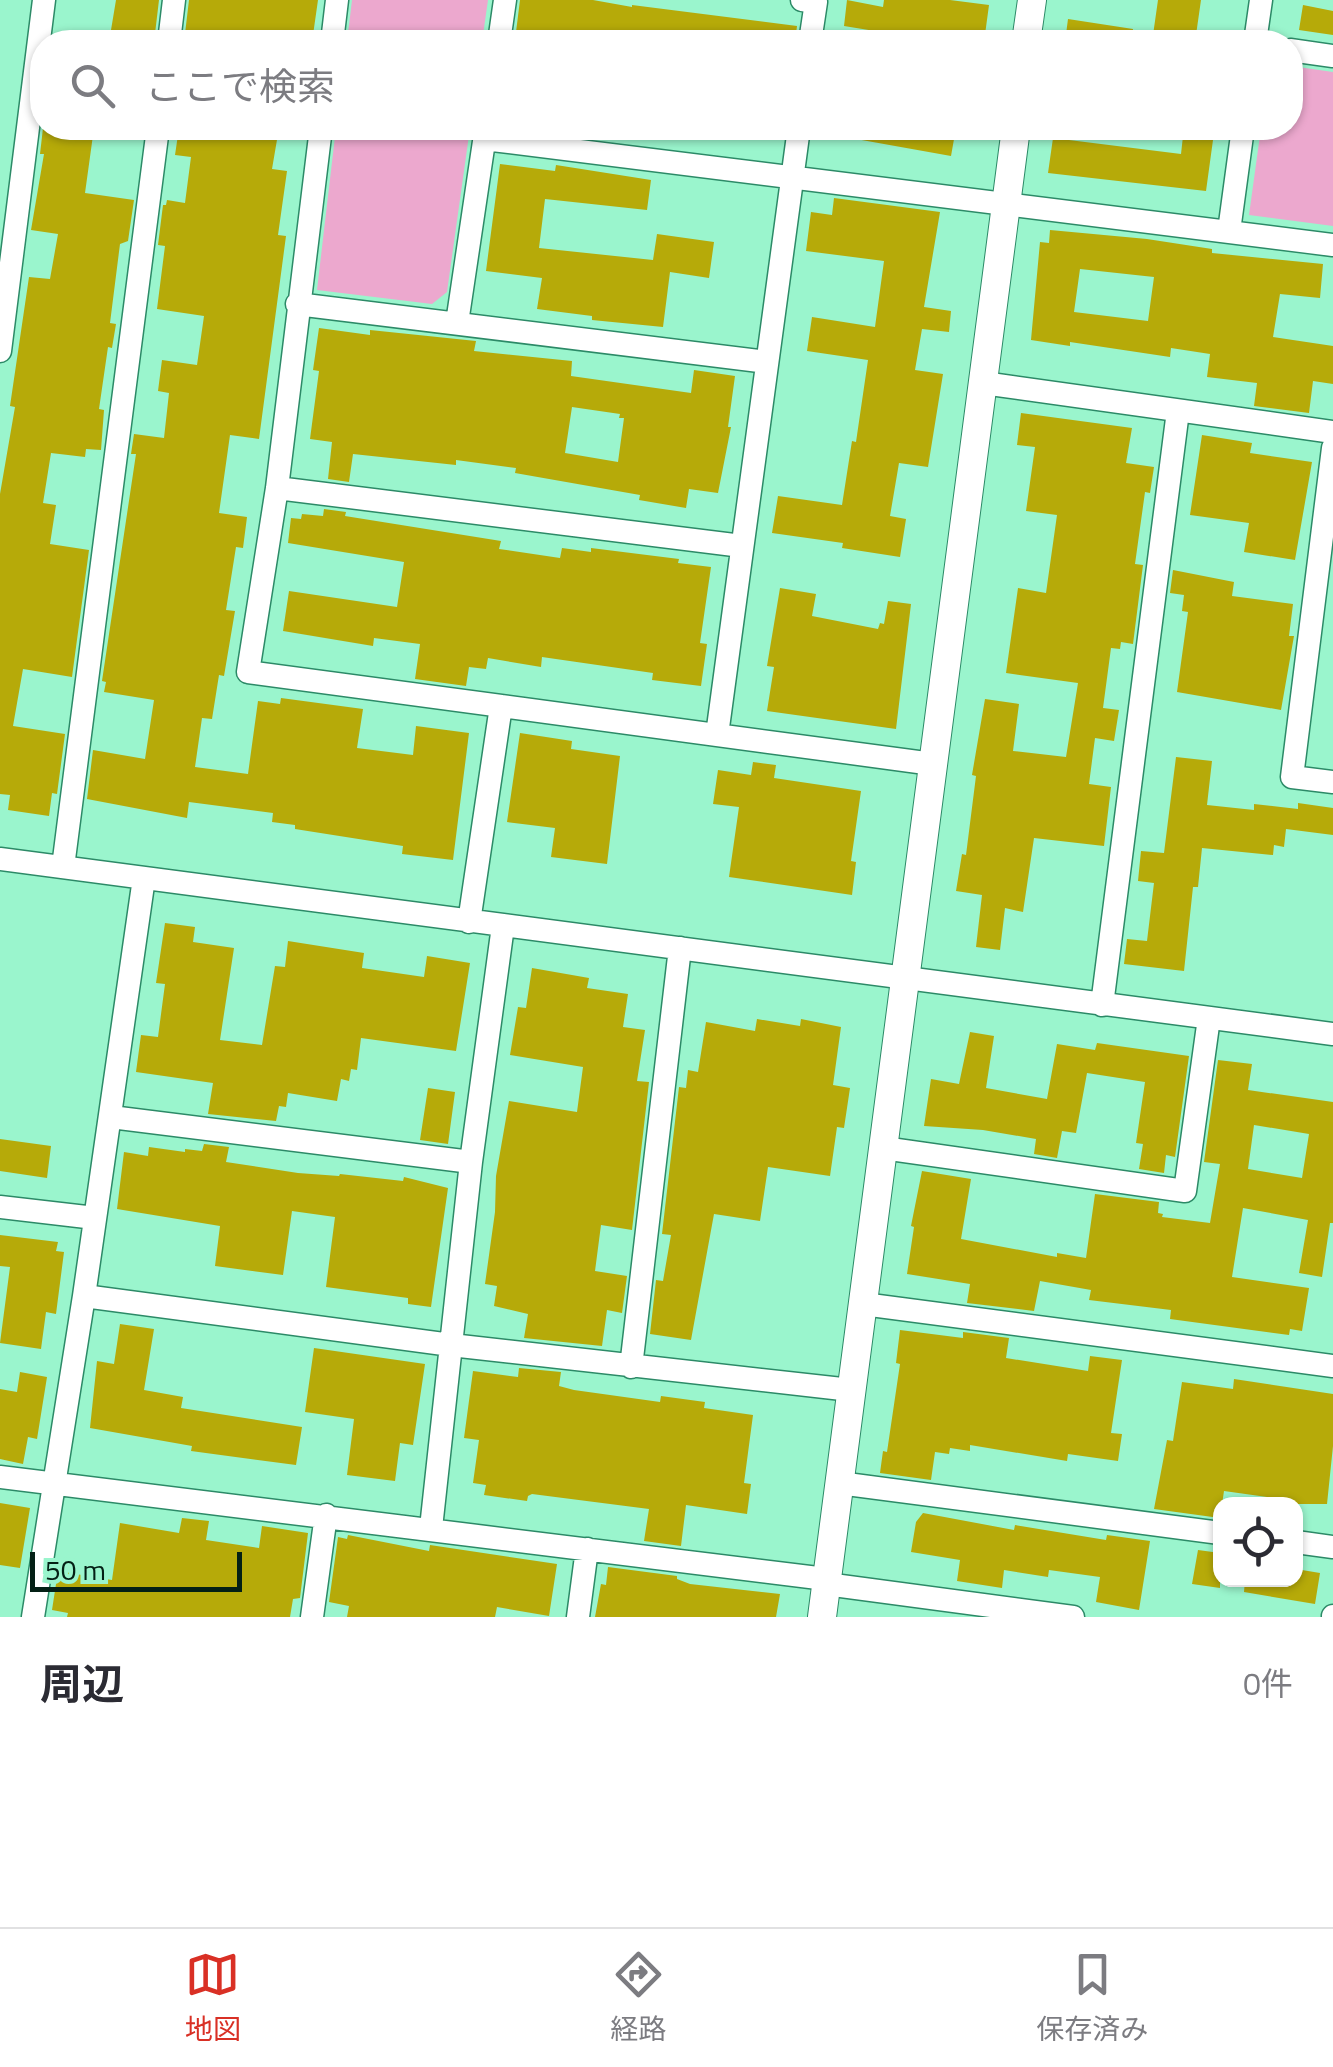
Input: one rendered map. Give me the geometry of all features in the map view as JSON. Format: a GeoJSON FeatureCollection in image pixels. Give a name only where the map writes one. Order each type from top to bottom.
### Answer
{"type":"FeatureCollection","features":[{"type":"Feature","properties":{"kind":"street"},"geometry":{"type":"LineString","coordinates":[[40,30],[44,0]]}},
{"type":"Feature","properties":{"kind":"street"},"geometry":{"type":"LineString","coordinates":[[170,30],[174,0]]}},
{"type":"Feature","properties":{"kind":"street"},"geometry":{"type":"LineString","coordinates":[[334,30],[338,0]]}},
{"type":"Feature","properties":{"kind":"street"},"geometry":{"type":"LineString","coordinates":[[500,30],[505,0]]}},
{"type":"Feature","properties":{"kind":"street"},"geometry":{"type":"LineString","coordinates":[[802,0],[816,2],[812,30]]}},
{"type":"Feature","properties":{"kind":"street"},"geometry":{"type":"LineString","coordinates":[[1028,30],[1032,0]]}},
{"type":"Feature","properties":{"kind":"street"},"geometry":{"type":"LineString","coordinates":[[1256,30],[1260,0]]}},
{"type":"Feature","properties":{"kind":"street"},"geometry":{"type":"LineString","coordinates":[[1303,52],[1333,56]]}},
{"type":"Feature","properties":{"kind":"street"},"geometry":{"type":"LineString","coordinates":[[0,350],[30,111]]}},
{"type":"Feature","properties":{"kind":"street"},"geometry":{"type":"LineString","coordinates":[[63,867],[156,140]]}},
{"type":"Feature","properties":{"kind":"street"},"geometry":{"type":"LineString","coordinates":[[318,140],[277,488],[248,672],[933,764]]}},
{"type":"Feature","properties":{"kind":"street"},"geometry":{"type":"LineString","coordinates":[[457,323],[484,140]]}},
{"type":"Feature","properties":{"kind":"street"},"geometry":{"type":"LineString","coordinates":[[535,140],[1333,245]]}},
{"type":"Feature","properties":{"kind":"street"},"geometry":{"type":"LineString","coordinates":[[717,735],[797,140]]}},
{"type":"Feature","properties":{"kind":"street"},"geometry":{"type":"LineString","coordinates":[[822,1617],[1014,140]]}},
{"type":"Feature","properties":{"kind":"street"},"geometry":{"type":"LineString","coordinates":[[1228,231],[1241,140]]}},
{"type":"Feature","properties":{"kind":"street"},"geometry":{"type":"LineString","coordinates":[[297,304],[767,362]]}},
{"type":"Feature","properties":{"kind":"street"},"geometry":{"type":"LineString","coordinates":[[982,383],[1333,432]]}},
{"type":"Feature","properties":{"kind":"street"},"geometry":{"type":"LineString","coordinates":[[1102,1005],[1178,411]]}},
{"type":"Feature","properties":{"kind":"street"},"geometry":{"type":"LineString","coordinates":[[1333,448],[1323,610],[1292,777],[1333,782]]}},
{"type":"Feature","properties":{"kind":"street"},"geometry":{"type":"LineString","coordinates":[[277,488],[742,546]]}},
{"type":"Feature","properties":{"kind":"street"},"geometry":{"type":"LineString","coordinates":[[468,922],[501,706]]}},
{"type":"Feature","properties":{"kind":"street"},"geometry":{"type":"LineString","coordinates":[[0,859],[1333,1034]]}},
{"type":"Feature","properties":{"kind":"street"},"geometry":{"type":"LineString","coordinates":[[33,1617],[111,1118],[144,878]]}},
{"type":"Feature","properties":{"kind":"street"},"geometry":{"type":"LineString","coordinates":[[430,1528],[503,926]]}},
{"type":"Feature","properties":{"kind":"street"},"geometry":{"type":"LineString","coordinates":[[631,1367],[680,948]]}},
{"type":"Feature","properties":{"kind":"street"},"geometry":{"type":"LineString","coordinates":[[883,1148],[1185,1191],[1209,1018]]}},
{"type":"Feature","properties":{"kind":"street"},"geometry":{"type":"LineString","coordinates":[[111,1118],[472,1162]]}},
{"type":"Feature","properties":{"kind":"street"},"geometry":{"type":"LineString","coordinates":[[0,1206],[95,1218]]}},
{"type":"Feature","properties":{"kind":"street"},"geometry":{"type":"LineString","coordinates":[[84,1296],[451,1345],[851,1390]]}},
{"type":"Feature","properties":{"kind":"street"},"geometry":{"type":"LineString","coordinates":[[862,1304],[1333,1366]]}},
{"type":"Feature","properties":{"kind":"street"},"geometry":{"type":"LineString","coordinates":[[0,1477],[430,1528],[1073,1617]]}},
{"type":"Feature","properties":{"kind":"street"},"geometry":{"type":"LineString","coordinates":[[839,1483],[1213,1531]]}},
{"type":"Feature","properties":{"kind":"street"},"geometry":{"type":"LineString","coordinates":[[312,1617],[326,1515]]}},
{"type":"Feature","properties":{"kind":"street"},"geometry":{"type":"LineString","coordinates":[[1303,1543],[1333,1547]]}},
{"type":"Feature","properties":{"kind":"street"},"geometry":{"type":"LineString","coordinates":[[578,1617],[587,1549]]}},
{"type":"Feature","properties":{"kind":"shaded area"},"geometry":{"type":"Polygon","coordinates":[[[352,0],[488,0],[484,30],[348,30],[352,0]]]}},
{"type":"Feature","properties":{"kind":"shaded area"},"geometry":{"type":"Polygon","coordinates":[[[1303,68],[1333,72],[1333,226],[1249,215],[1259,140],[1303,140],[1303,68]]]}},
{"type":"Feature","properties":{"kind":"shaded area"},"geometry":{"type":"Polygon","coordinates":[[[335,140],[468,140],[447,292],[432,304],[317,290],[335,140]]]}},
{"type":"Feature","properties":{"kind":"building"},"geometry":{"type":"Polygon","coordinates":[[[116,0],[159,0],[155,30],[111,30],[116,0]]]}},
{"type":"Feature","properties":{"kind":"building"},"geometry":{"type":"Polygon","coordinates":[[[189,0],[318,0],[314,30],[185,30],[189,0]]]}},
{"type":"Feature","properties":{"kind":"building"},"geometry":{"type":"Polygon","coordinates":[[[520,0],[593,0],[797,26],[796,30],[516,30],[520,0]]]}},
{"type":"Feature","properties":{"kind":"building"},"geometry":{"type":"Polygon","coordinates":[[[847,0],[883,7],[884,0],[950,0],[989,5],[986,30],[869,30],[844,26],[847,0]]]}},
{"type":"Feature","properties":{"kind":"building"},"geometry":{"type":"Polygon","coordinates":[[[1158,0],[1201,0],[1197,30],[1154,30],[1158,0]]]}},
{"type":"Feature","properties":{"kind":"building"},"geometry":{"type":"Polygon","coordinates":[[[1303,5],[1333,11],[1333,35],[1299,30],[1303,5]]]}},
{"type":"Feature","properties":{"kind":"building"},"geometry":{"type":"Polygon","coordinates":[[[1068,19],[1133,29],[1133,30],[1067,30],[1068,19]]]}},
{"type":"Feature","properties":{"kind":"building"},"geometry":{"type":"Polygon","coordinates":[[[42,140],[92,140],[85,193],[134,200],[128,241],[120,244],[110,323],[116,324],[112,348],[108,347],[99,409],[104,410],[101,450],[86,449],[85,457],[51,453],[43,503],[56,505],[50,544],[89,550],[72,677],[23,669],[13,726],[65,734],[57,794],[52,793],[49,816],[8,810],[10,795],[0,794],[0,494],[15,407],[10,406],[29,277],[50,279],[58,234],[31,230],[44,154],[40,154],[42,140]]]}},
{"type":"Feature","properties":{"kind":"building"},"geometry":{"type":"Polygon","coordinates":[[[177,140],[277,140],[272,169],[287,171],[278,235],[286,236],[259,439],[230,435],[219,513],[247,517],[243,548],[236,547],[226,610],[235,611],[224,676],[219,675],[212,719],[202,718],[195,767],[248,774],[258,701],[280,704],[281,698],[363,709],[357,748],[413,755],[416,726],[469,733],[453,860],[402,854],[403,846],[295,829],[295,825],[272,822],[273,813],[189,802],[187,818],[87,799],[93,750],[145,759],[154,700],[104,692],[106,682],[102,681],[136,454],[131,454],[134,434],[164,438],[169,393],[158,391],[162,360],[197,365],[204,316],[157,309],[165,246],[158,245],[163,205],[167,200],[185,203],[191,157],[175,155],[177,140]]]}},
{"type":"Feature","properties":{"kind":"building"},"geometry":{"type":"Polygon","coordinates":[[[862,140],[954,140],[951,156],[862,140]]]}},
{"type":"Feature","properties":{"kind":"building"},"geometry":{"type":"Polygon","coordinates":[[[1053,140],[1181,154],[1183,140],[1213,140],[1206,191],[1048,173],[1053,140]]]}},
{"type":"Feature","properties":{"kind":"building"},"geometry":{"type":"Polygon","coordinates":[[[500,164],[555,171],[556,165],[651,180],[647,210],[545,199],[539,248],[653,260],[657,234],[714,242],[709,278],[670,272],[663,327],[592,320],[592,316],[537,309],[542,278],[486,271],[500,164]]]}},
{"type":"Feature","properties":{"kind":"building"},"geometry":{"type":"Polygon","coordinates":[[[834,198],[940,212],[924,307],[951,311],[949,332],[922,329],[915,370],[943,374],[928,467],[899,463],[890,516],[906,519],[900,557],[842,548],[843,543],[772,533],[778,496],[842,505],[852,441],[856,442],[868,360],[807,351],[812,317],[875,327],[884,261],[806,251],[811,212],[832,215],[834,198]]]}},
{"type":"Feature","properties":{"kind":"building"},"geometry":{"type":"Polygon","coordinates":[[[1050,230],[1147,239],[1212,249],[1212,253],[1323,264],[1320,298],[1280,294],[1273,337],[1333,346],[1333,384],[1313,381],[1309,413],[1254,406],[1257,383],[1207,377],[1210,354],[1171,348],[1170,357],[1031,340],[1040,242],[1049,243],[1050,230]],[[1080,269],[1074,312],[1148,321],[1154,277],[1080,269]]]}},
{"type":"Feature","properties":{"kind":"building"},"geometry":{"type":"Polygon","coordinates":[[[319,328],[476,341],[474,351],[572,361],[571,376],[691,393],[694,370],[735,376],[731,427],[718,493],[689,489],[686,508],[639,500],[640,495],[515,473],[516,468],[353,454],[349,482],[328,479],[332,442],[310,439],[319,371],[313,370],[319,328]],[[572,407],[565,453],[618,462],[624,418],[619,418],[620,414],[572,407]]]}},
{"type":"Feature","properties":{"kind":"building"},"geometry":{"type":"Polygon","coordinates":[[[1021,413],[1132,428],[1126,463],[1154,467],[1150,493],[1145,492],[1135,564],[1143,565],[1133,644],[1121,642],[1120,649],[1111,648],[1103,708],[1119,710],[1114,741],[1095,738],[1089,784],[1111,787],[1104,846],[1034,838],[1023,912],[1005,908],[1000,950],[976,947],[982,895],[956,891],[962,854],[966,855],[976,776],[972,775],[985,699],[1019,704],[1013,751],[1066,757],[1078,683],[1006,673],[1018,588],[1046,593],[1057,515],[1026,511],[1035,447],[1017,445],[1021,413]]]}},
{"type":"Feature","properties":{"kind":"building"},"geometry":{"type":"Polygon","coordinates":[[[1202,435],[1252,443],[1250,453],[1312,462],[1295,560],[1244,552],[1249,523],[1190,515],[1202,435]]]}},
{"type":"Feature","properties":{"kind":"building"},"geometry":{"type":"Polygon","coordinates":[[[324,509],[346,512],[345,516],[501,541],[499,549],[560,558],[562,548],[591,552],[591,548],[711,567],[700,643],[707,644],[701,686],[652,680],[653,673],[542,657],[541,667],[488,658],[486,669],[469,667],[466,686],[415,679],[420,644],[374,638],[373,646],[283,631],[289,591],[397,607],[404,562],[288,543],[291,518],[301,519],[302,514],[323,516],[324,509]]]}},
{"type":"Feature","properties":{"kind":"building"},"geometry":{"type":"Polygon","coordinates":[[[1173,570],[1234,582],[1232,596],[1293,604],[1289,636],[1294,636],[1281,710],[1177,692],[1188,612],[1182,611],[1184,595],[1170,593],[1173,570]]]}},
{"type":"Feature","properties":{"kind":"building"},"geometry":{"type":"Polygon","coordinates":[[[780,588],[816,594],[812,616],[878,629],[880,623],[884,624],[888,601],[911,604],[896,729],[767,711],[774,667],[767,666],[780,588]]]}},
{"type":"Feature","properties":{"kind":"building"},"geometry":{"type":"Polygon","coordinates":[[[520,733],[572,741],[571,749],[620,756],[607,864],[551,857],[555,828],[507,822],[520,733]]]}},
{"type":"Feature","properties":{"kind":"building"},"geometry":{"type":"Polygon","coordinates":[[[1176,757],[1212,761],[1207,805],[1254,810],[1254,804],[1298,809],[1298,803],[1333,808],[1333,835],[1286,829],[1284,847],[1274,845],[1273,855],[1202,848],[1198,887],[1193,887],[1184,971],[1124,964],[1127,939],[1147,941],[1154,883],[1138,881],[1141,851],[1164,853],[1176,757]]]}},
{"type":"Feature","properties":{"kind":"building"},"geometry":{"type":"Polygon","coordinates":[[[753,762],[776,765],[774,778],[861,791],[851,861],[856,862],[852,895],[729,877],[739,807],[713,804],[718,770],[751,775],[753,762]]]}},
{"type":"Feature","properties":{"kind":"building"},"geometry":{"type":"Polygon","coordinates":[[[165,923],[195,927],[193,942],[234,948],[220,1040],[262,1045],[275,966],[285,967],[288,941],[364,953],[362,968],[424,977],[427,956],[470,963],[456,1051],[361,1038],[357,1070],[351,1069],[349,1081],[341,1079],[337,1101],[288,1093],[286,1107],[279,1106],[276,1121],[208,1114],[213,1083],[136,1072],[141,1035],[158,1037],[165,984],[156,983],[165,923]]]}},
{"type":"Feature","properties":{"kind":"building"},"geometry":{"type":"Polygon","coordinates":[[[532,968],[589,978],[587,988],[628,994],[623,1027],[645,1030],[637,1081],[649,1082],[632,1230],[601,1225],[595,1271],[627,1276],[622,1313],[607,1310],[602,1346],[524,1338],[528,1314],[494,1306],[497,1286],[485,1284],[496,1176],[509,1101],[577,1112],[583,1067],[510,1055],[518,1007],[526,1008],[532,968]]]}},
{"type":"Feature","properties":{"kind":"building"},"geometry":{"type":"Polygon","coordinates":[[[757,1019],[800,1026],[801,1019],[841,1027],[833,1085],[850,1088],[844,1128],[837,1127],[830,1176],[768,1167],[760,1221],[714,1214],[691,1340],[650,1334],[656,1280],[663,1281],[671,1235],[662,1234],[679,1087],[686,1088],[688,1070],[698,1072],[706,1022],[755,1031],[757,1019]]]}},
{"type":"Feature","properties":{"kind":"building"},"geometry":{"type":"Polygon","coordinates":[[[970,1032],[994,1036],[986,1088],[1047,1099],[1057,1044],[1095,1050],[1097,1043],[1189,1056],[1175,1157],[1166,1155],[1164,1173],[1139,1169],[1143,1144],[1136,1143],[1145,1082],[1087,1073],[1076,1133],[1062,1131],[1057,1158],[1034,1154],[1036,1139],[924,1126],[931,1079],[959,1084],[970,1032]]]}},
{"type":"Feature","properties":{"kind":"building"},"geometry":{"type":"Polygon","coordinates":[[[1218,1060],[1252,1064],[1248,1090],[1333,1102],[1333,1223],[1322,1277],[1299,1273],[1308,1220],[1243,1208],[1232,1277],[1309,1288],[1302,1331],[1290,1329],[1289,1335],[1170,1319],[1171,1310],[1089,1300],[1091,1290],[1040,1281],[1034,1311],[967,1303],[970,1284],[907,1274],[922,1171],[971,1179],[961,1239],[1057,1257],[1057,1253],[1086,1258],[1095,1194],[1159,1202],[1158,1213],[1162,1217],[1210,1223],[1220,1164],[1204,1162],[1218,1060]],[[1254,1125],[1248,1169],[1302,1178],[1309,1134],[1254,1125]]]}},
{"type":"Feature","properties":{"kind":"building"},"geometry":{"type":"Polygon","coordinates":[[[428,1088],[455,1092],[448,1144],[420,1140],[428,1088]]]}},
{"type":"Feature","properties":{"kind":"building"},"geometry":{"type":"Polygon","coordinates":[[[0,1139],[51,1146],[47,1178],[0,1171],[0,1139]]]}},
{"type":"Feature","properties":{"kind":"building"},"geometry":{"type":"Polygon","coordinates":[[[204,1144],[229,1147],[226,1162],[298,1173],[403,1181],[404,1177],[448,1188],[431,1307],[408,1304],[408,1298],[326,1287],[335,1217],[292,1211],[283,1275],[215,1266],[220,1226],[117,1209],[124,1152],[148,1156],[149,1147],[202,1151],[204,1144]]]}},
{"type":"Feature","properties":{"kind":"building"},"geometry":{"type":"Polygon","coordinates":[[[0,1235],[58,1242],[56,1251],[64,1252],[56,1314],[46,1312],[41,1349],[0,1343],[10,1267],[0,1266],[0,1235]]]}},
{"type":"Feature","properties":{"kind":"building"},"geometry":{"type":"Polygon","coordinates":[[[120,1324],[154,1329],[144,1390],[183,1397],[181,1408],[302,1427],[296,1465],[191,1451],[192,1446],[90,1428],[97,1361],[114,1364],[120,1324]]]}},
{"type":"Feature","properties":{"kind":"building"},"geometry":{"type":"Polygon","coordinates":[[[900,1330],[963,1338],[963,1332],[1009,1338],[1006,1358],[1088,1371],[1090,1356],[1122,1360],[1111,1433],[1122,1434],[1118,1461],[1068,1454],[1067,1461],[970,1445],[970,1451],[950,1448],[949,1454],[935,1452],[931,1480],[880,1473],[883,1451],[887,1452],[900,1364],[896,1363],[900,1330]]]}},
{"type":"Feature","properties":{"kind":"building"},"geometry":{"type":"Polygon","coordinates":[[[314,1348],[425,1364],[413,1445],[400,1443],[395,1481],[347,1475],[354,1419],[305,1412],[314,1348]]]}},
{"type":"Feature","properties":{"kind":"building"},"geometry":{"type":"Polygon","coordinates":[[[519,1368],[561,1372],[559,1386],[574,1390],[660,1402],[661,1396],[705,1402],[704,1408],[753,1415],[744,1483],[751,1484],[747,1514],[686,1505],[681,1546],[644,1541],[649,1509],[532,1494],[527,1501],[484,1495],[486,1485],[473,1483],[479,1440],[464,1438],[473,1371],[518,1377],[519,1368]]]}},
{"type":"Feature","properties":{"kind":"building"},"geometry":{"type":"Polygon","coordinates":[[[20,1372],[47,1377],[37,1439],[28,1437],[23,1464],[0,1459],[0,1389],[17,1392],[20,1372]]]}},
{"type":"Feature","properties":{"kind":"building"},"geometry":{"type":"Polygon","coordinates":[[[1234,1379],[1333,1394],[1327,1504],[1303,1504],[1303,1497],[1224,1491],[1223,1497],[1213,1497],[1213,1517],[1154,1509],[1167,1440],[1173,1441],[1182,1382],[1233,1389],[1234,1379]]]}},
{"type":"Feature","properties":{"kind":"building"},"geometry":{"type":"Polygon","coordinates":[[[0,1503],[30,1508],[20,1568],[0,1565],[0,1503]]]}},
{"type":"Feature","properties":{"kind":"building"},"geometry":{"type":"Polygon","coordinates":[[[923,1513],[1014,1530],[1015,1525],[1106,1540],[1107,1535],[1150,1541],[1139,1610],[1096,1602],[1100,1577],[1049,1570],[1048,1577],[1004,1570],[1002,1588],[957,1581],[960,1560],[911,1552],[916,1522],[923,1513]]]}},
{"type":"Feature","properties":{"kind":"building"},"geometry":{"type":"Polygon","coordinates":[[[182,1518],[209,1521],[206,1540],[259,1548],[262,1526],[308,1533],[300,1598],[293,1599],[290,1617],[67,1617],[68,1613],[52,1610],[58,1571],[112,1580],[120,1523],[179,1533],[182,1518]]]}},
{"type":"Feature","properties":{"kind":"building"},"geometry":{"type":"Polygon","coordinates":[[[348,1535],[429,1551],[430,1545],[557,1564],[549,1616],[497,1607],[495,1617],[347,1617],[349,1606],[329,1602],[338,1537],[347,1539],[348,1535]]]}},
{"type":"Feature","properties":{"kind":"building"},"geometry":{"type":"Polygon","coordinates":[[[1198,1550],[1213,1552],[1213,1587],[1192,1584],[1198,1550]]]}},
{"type":"Feature","properties":{"kind":"building"},"geometry":{"type":"Polygon","coordinates":[[[608,1567],[677,1576],[690,1584],[780,1594],[776,1617],[595,1617],[608,1567]]]}},
{"type":"Feature","properties":{"kind":"building"},"geometry":{"type":"Polygon","coordinates":[[[1303,1570],[1320,1573],[1315,1604],[1244,1592],[1244,1587],[1303,1587],[1303,1570]]]}}]}
